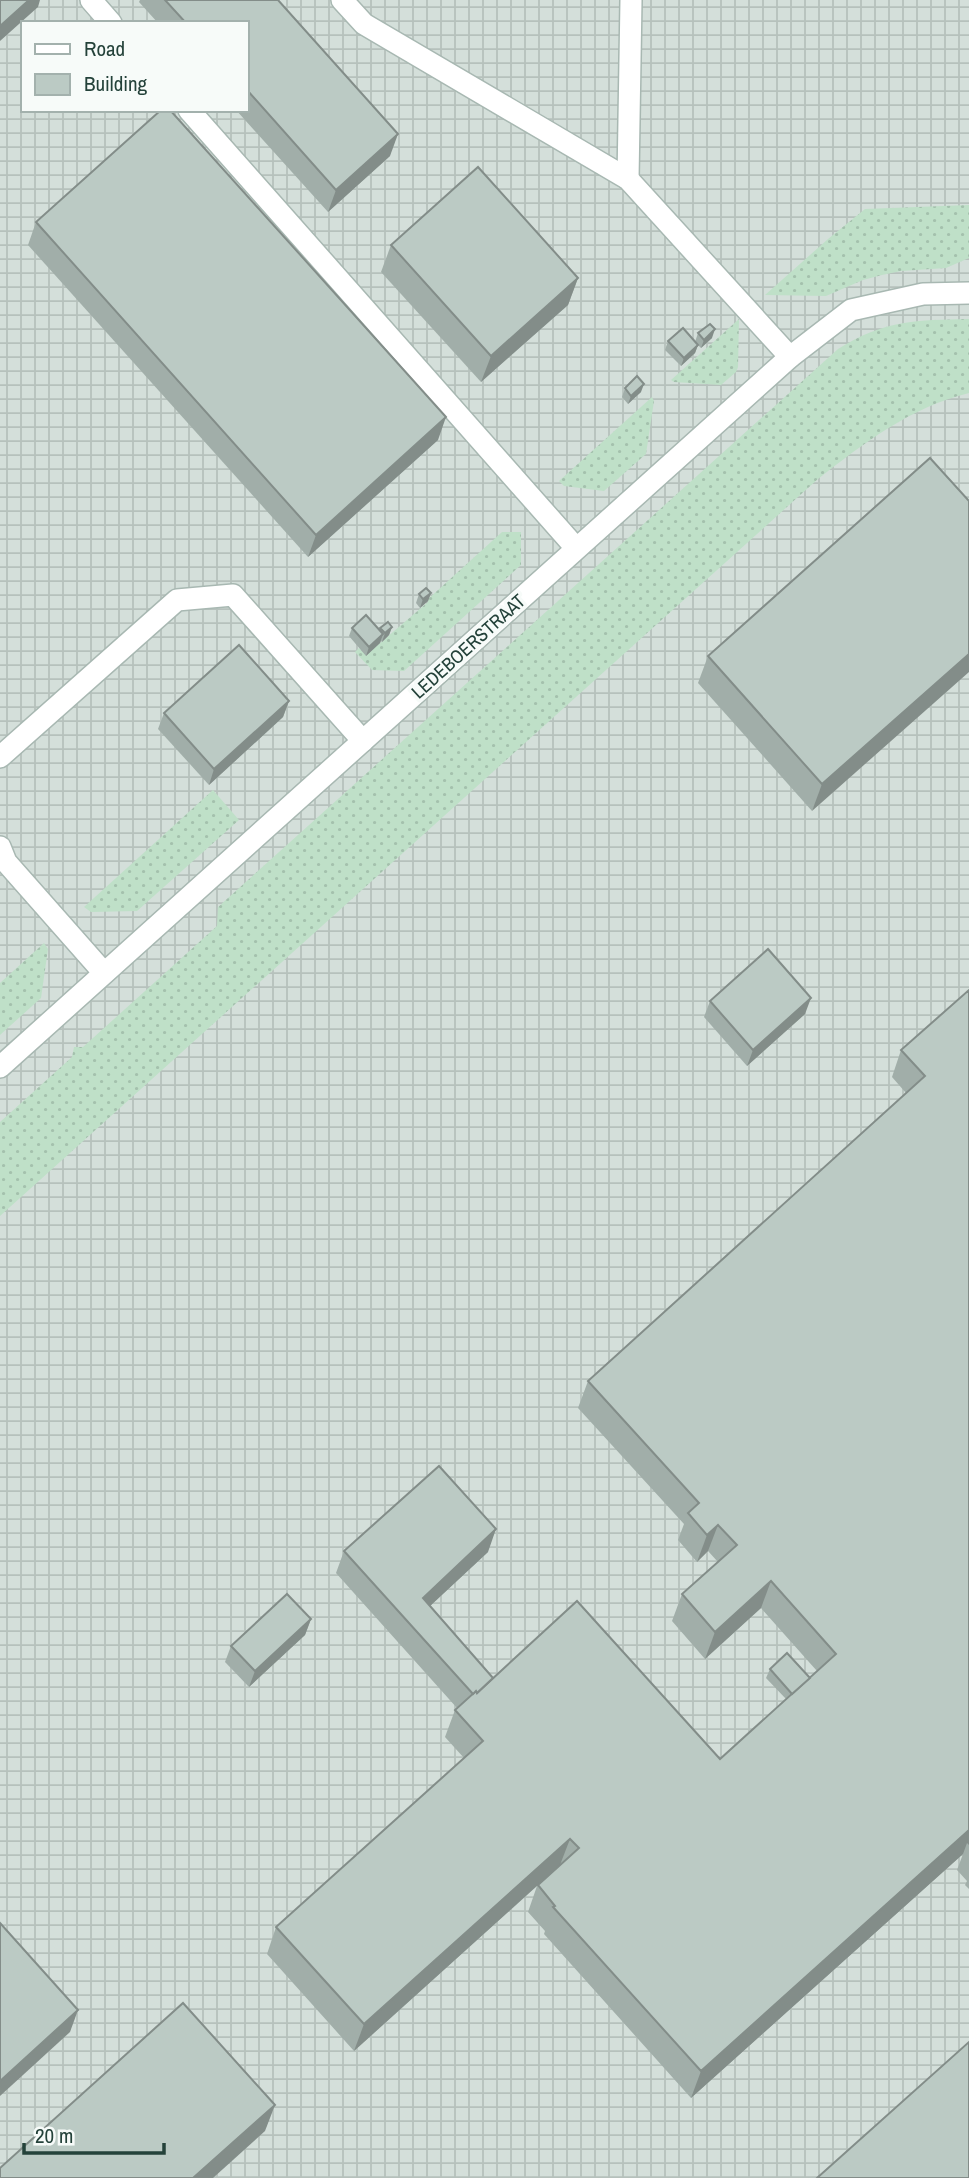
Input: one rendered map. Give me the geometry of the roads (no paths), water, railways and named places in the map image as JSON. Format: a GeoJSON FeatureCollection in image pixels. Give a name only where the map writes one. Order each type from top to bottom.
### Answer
{"type":"FeatureCollection","features":[{"type":"Feature","properties":{"kind":"street"},"geometry":{"type":"LineString","coordinates":[[91,0],[109,21]]}},
{"type":"Feature","properties":{"kind":"street"},"geometry":{"type":"LineString","coordinates":[[342,0],[364,24],[628,179],[789,357]]}},
{"type":"Feature","properties":{"kind":"street"},"geometry":{"type":"LineString","coordinates":[[628,179],[631,0]]}},
{"type":"Feature","properties":{"kind":"street"},"geometry":{"type":"LineString","coordinates":[[191,112],[576,548]]}},
{"type":"Feature","properties":{"kind":"street","name":"LEDEBOERSTRAAT"},"geometry":{"type":"LineString","coordinates":[[0,1067],[789,357],[851,310],[923,294],[969,293]]}},
{"type":"Feature","properties":{"kind":"street"},"geometry":{"type":"LineString","coordinates":[[0,757],[177,600],[233,595],[363,740]]}},
{"type":"Feature","properties":{"kind":"street"},"geometry":{"type":"LineString","coordinates":[[0,846],[6,862],[104,973]]}}]}
